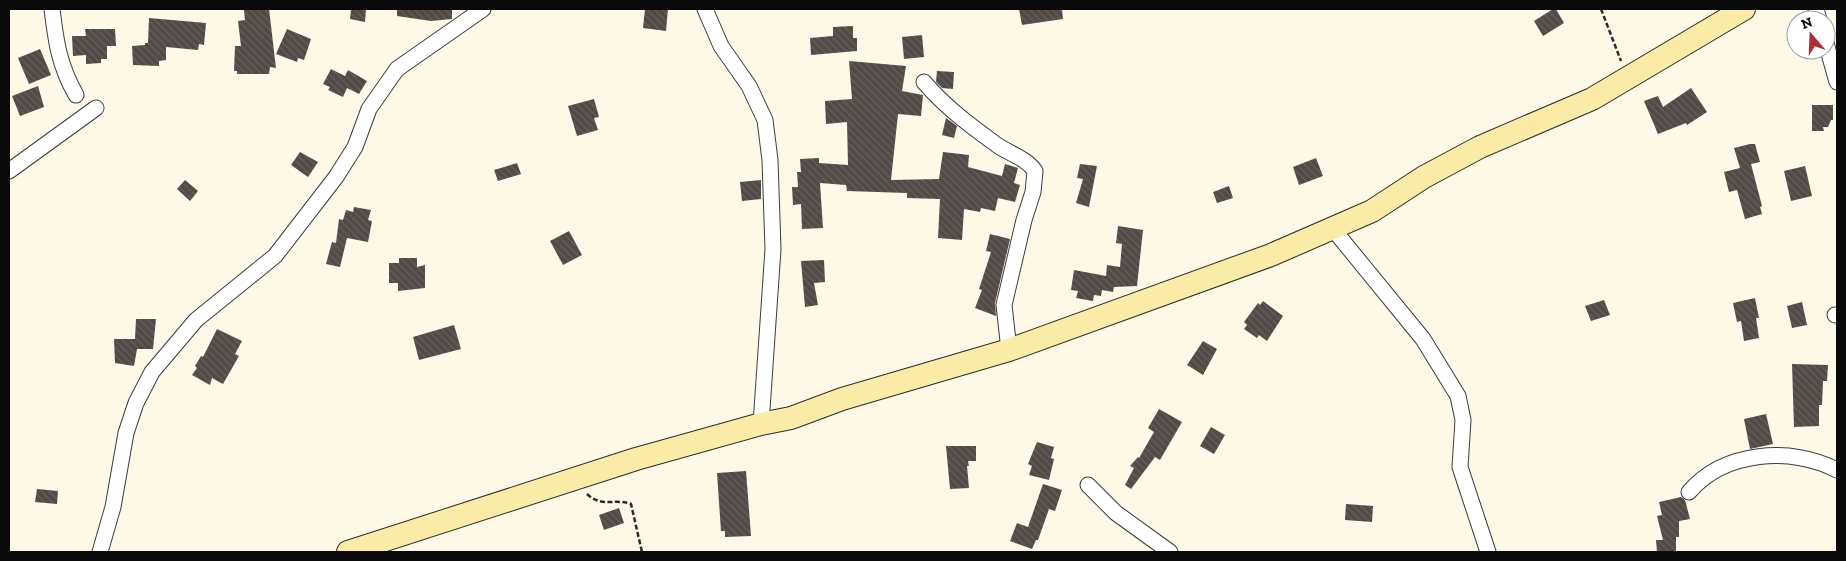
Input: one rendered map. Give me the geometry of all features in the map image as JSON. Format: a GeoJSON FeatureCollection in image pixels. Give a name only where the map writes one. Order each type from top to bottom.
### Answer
{"type":"FeatureCollection","features":[{"type":"Feature","properties":{"kind":"street"},"geometry":{"type":"LineString","coordinates":[[52,9],[55,36],[63,71],[76,95]]}},
{"type":"Feature","properties":{"kind":"street"},"geometry":{"type":"LineString","coordinates":[[100,552],[113,507],[126,433],[136,403],[152,372],[196,320],[275,256],[336,177],[355,147],[369,109],[397,69],[483,9]]}},
{"type":"Feature","properties":{"kind":"street"},"geometry":{"type":"LineString","coordinates":[[704,9],[721,46],[749,86],[765,120],[770,160],[772,249],[761,424]]}},
{"type":"Feature","properties":{"kind":"street"},"geometry":{"type":"LineString","coordinates":[[348,552],[394,545],[579,478],[761,424],[791,418],[842,399],[1009,350],[1271,255],[1372,211],[1424,177],[1480,147],[1592,98],[1628,79],[1744,9]]}},
{"type":"Feature","properties":{"kind":"street"},"geometry":{"type":"LineString","coordinates":[[1831,60],[1837,82]]}},
{"type":"Feature","properties":{"kind":"street"},"geometry":{"type":"LineString","coordinates":[[924,82],[941,101],[974,129],[999,147],[1030,163],[1035,171],[1034,192],[1024,220],[1004,305],[1009,350]]}},
{"type":"Feature","properties":{"kind":"street"},"geometry":{"type":"LineString","coordinates":[[9,171],[96,108]]}},
{"type":"Feature","properties":{"kind":"street"},"geometry":{"type":"LineString","coordinates":[[1333,229],[1423,338],[1458,396],[1464,420],[1460,467],[1488,552]]}},
{"type":"Feature","properties":{"kind":"street"},"geometry":{"type":"LineString","coordinates":[[1690,492],[1700,479],[1714,470],[1757,458],[1783,454],[1808,459],[1837,470]]}},
{"type":"Feature","properties":{"kind":"street"},"geometry":{"type":"LineString","coordinates":[[1088,485],[1116,513],[1170,552]]}},
{"type":"Feature","properties":{"kind":"path"},"geometry":{"type":"LineString","coordinates":[[1601,9],[1628,79]]}},
{"type":"Feature","properties":{"kind":"path"},"geometry":{"type":"LineString","coordinates":[[579,478],[583,491],[591,498],[608,504],[631,504],[642,552]]}},
{"type":"Feature","properties":{"kind":"building"},"geometry":{"type":"Polygon","coordinates":[[[269,9],[276,68],[270,67],[269,74],[237,74],[237,71],[234,71],[235,46],[241,46],[238,21],[245,20],[244,10],[269,9]]]}},
{"type":"Feature","properties":{"kind":"building"},"geometry":{"type":"Polygon","coordinates":[[[351,9],[366,9],[365,22],[350,19],[351,9]]]}},
{"type":"Feature","properties":{"kind":"building"},"geometry":{"type":"Polygon","coordinates":[[[397,9],[452,9],[452,19],[431,21],[397,16],[397,9]]]}},
{"type":"Feature","properties":{"kind":"building"},"geometry":{"type":"Polygon","coordinates":[[[645,9],[668,9],[666,31],[643,28],[645,9]]]}},
{"type":"Feature","properties":{"kind":"building"},"geometry":{"type":"Polygon","coordinates":[[[1019,9],[1062,9],[1063,19],[1022,25],[1019,9]]]}},
{"type":"Feature","properties":{"kind":"building"},"geometry":{"type":"Polygon","coordinates":[[[1556,9],[1564,23],[1543,36],[1534,21],[1556,9]]]}},
{"type":"Feature","properties":{"kind":"building"},"geometry":{"type":"Polygon","coordinates":[[[149,18],[206,23],[204,45],[199,44],[198,50],[166,47],[166,60],[159,61],[159,66],[133,65],[132,46],[148,43],[149,18]]]}},
{"type":"Feature","properties":{"kind":"building"},"geometry":{"type":"Polygon","coordinates":[[[853,26],[853,38],[857,38],[857,51],[811,55],[810,38],[833,36],[833,27],[853,26]]]}},
{"type":"Feature","properties":{"kind":"building"},"geometry":{"type":"Polygon","coordinates":[[[85,29],[115,29],[116,46],[107,46],[107,59],[101,59],[101,63],[86,64],[86,55],[73,56],[72,36],[86,36],[85,29]]]}},
{"type":"Feature","properties":{"kind":"building"},"geometry":{"type":"Polygon","coordinates":[[[287,29],[311,39],[304,60],[298,58],[297,62],[276,54],[287,29]]]}},
{"type":"Feature","properties":{"kind":"building"},"geometry":{"type":"Polygon","coordinates":[[[922,35],[924,57],[904,59],[902,37],[922,35]]]}},
{"type":"Feature","properties":{"kind":"building"},"geometry":{"type":"Polygon","coordinates":[[[40,49],[51,75],[29,84],[18,58],[40,49]]]}},
{"type":"Feature","properties":{"kind":"building"},"geometry":{"type":"Polygon","coordinates":[[[849,61],[906,66],[902,91],[923,95],[921,116],[898,114],[891,180],[939,179],[943,152],[969,155],[968,167],[1002,176],[1005,164],[1018,168],[1014,183],[1020,185],[1015,202],[998,198],[995,211],[981,208],[980,212],[964,209],[962,240],[938,238],[940,199],[907,198],[907,193],[847,191],[846,185],[820,183],[823,228],[802,229],[801,204],[793,205],[792,187],[798,187],[797,172],[801,172],[800,159],[819,158],[819,163],[848,165],[847,122],[826,124],[825,101],[852,99],[849,61]]]}},
{"type":"Feature","properties":{"kind":"building"},"geometry":{"type":"Polygon","coordinates":[[[331,69],[345,76],[348,70],[367,81],[359,94],[347,88],[343,97],[328,90],[330,87],[323,84],[331,69]]]}},
{"type":"Feature","properties":{"kind":"building"},"geometry":{"type":"Polygon","coordinates":[[[937,71],[954,72],[953,89],[942,88],[936,82],[937,71]]]}},
{"type":"Feature","properties":{"kind":"building"},"geometry":{"type":"Polygon","coordinates":[[[38,86],[44,107],[20,116],[12,96],[38,86]]]}},
{"type":"Feature","properties":{"kind":"building"},"geometry":{"type":"Polygon","coordinates":[[[1691,88],[1707,112],[1687,125],[1686,123],[1658,134],[1644,101],[1658,96],[1663,107],[1691,88]]]}},
{"type":"Feature","properties":{"kind":"building"},"geometry":{"type":"Polygon","coordinates":[[[594,99],[599,117],[594,118],[598,130],[577,136],[568,106],[594,99]]]}},
{"type":"Feature","properties":{"kind":"building"},"geometry":{"type":"Polygon","coordinates":[[[1812,105],[1833,105],[1833,120],[1831,120],[1828,127],[1823,127],[1824,131],[1812,131],[1812,105]]]}},
{"type":"Feature","properties":{"kind":"building"},"geometry":{"type":"Polygon","coordinates":[[[946,118],[957,126],[954,138],[942,135],[946,118]]]}},
{"type":"Feature","properties":{"kind":"building"},"geometry":{"type":"Polygon","coordinates":[[[1755,144],[1760,162],[1751,164],[1762,206],[1760,207],[1762,214],[1745,219],[1737,190],[1729,192],[1724,172],[1740,168],[1734,148],[1755,144]]]}},
{"type":"Feature","properties":{"kind":"building"},"geometry":{"type":"Polygon","coordinates":[[[300,152],[318,162],[308,177],[291,165],[300,152]]]}},
{"type":"Feature","properties":{"kind":"building"},"geometry":{"type":"Polygon","coordinates":[[[1316,158],[1323,176],[1299,185],[1293,167],[1316,158]]]}},
{"type":"Feature","properties":{"kind":"building"},"geometry":{"type":"Polygon","coordinates":[[[517,163],[521,174],[498,181],[494,170],[517,163]]]}},
{"type":"Feature","properties":{"kind":"building"},"geometry":{"type":"Polygon","coordinates":[[[1080,164],[1097,166],[1089,207],[1076,203],[1083,179],[1077,178],[1080,164]]]}},
{"type":"Feature","properties":{"kind":"building"},"geometry":{"type":"Polygon","coordinates":[[[1805,166],[1812,196],[1791,201],[1784,171],[1805,166]]]}},
{"type":"Feature","properties":{"kind":"building"},"geometry":{"type":"Polygon","coordinates":[[[185,180],[198,191],[190,201],[177,189],[185,180]]]}},
{"type":"Feature","properties":{"kind":"building"},"geometry":{"type":"Polygon","coordinates":[[[761,180],[761,199],[742,201],[740,182],[761,180]]]}},
{"type":"Feature","properties":{"kind":"building"},"geometry":{"type":"Polygon","coordinates":[[[1229,186],[1233,198],[1217,203],[1213,192],[1229,186]]]}},
{"type":"Feature","properties":{"kind":"building"},"geometry":{"type":"Polygon","coordinates":[[[354,207],[371,210],[368,220],[372,221],[368,242],[347,238],[340,267],[326,264],[332,242],[336,243],[339,219],[343,220],[346,210],[353,212],[354,207]]]}},
{"type":"Feature","properties":{"kind":"building"},"geometry":{"type":"Polygon","coordinates":[[[1118,226],[1143,230],[1137,286],[1114,287],[1113,292],[1102,290],[1101,296],[1094,295],[1093,301],[1076,298],[1078,291],[1071,290],[1074,270],[1106,276],[1107,265],[1120,267],[1122,244],[1116,243],[1118,226]]]}},
{"type":"Feature","properties":{"kind":"building"},"geometry":{"type":"Polygon","coordinates":[[[569,231],[582,255],[563,265],[550,241],[569,231]]]}},
{"type":"Feature","properties":{"kind":"building"},"geometry":{"type":"Polygon","coordinates":[[[990,234],[1010,239],[995,303],[996,316],[975,308],[982,290],[979,289],[991,252],[986,251],[990,234]]]}},
{"type":"Feature","properties":{"kind":"building"},"geometry":{"type":"Polygon","coordinates":[[[399,258],[417,258],[417,267],[425,265],[425,288],[398,291],[398,283],[389,283],[389,263],[399,263],[399,258]]]}},
{"type":"Feature","properties":{"kind":"building"},"geometry":{"type":"Polygon","coordinates":[[[824,260],[825,282],[814,283],[818,305],[805,307],[801,261],[824,260]]]}},
{"type":"Feature","properties":{"kind":"building"},"geometry":{"type":"Polygon","coordinates":[[[1755,298],[1759,318],[1756,318],[1759,338],[1744,341],[1741,321],[1737,322],[1733,303],[1755,298]]]}},
{"type":"Feature","properties":{"kind":"building"},"geometry":{"type":"Polygon","coordinates":[[[1604,300],[1610,315],[1591,321],[1585,306],[1604,300]]]}},
{"type":"Feature","properties":{"kind":"building"},"geometry":{"type":"Polygon","coordinates":[[[1263,301],[1283,316],[1267,341],[1259,335],[1257,338],[1244,329],[1247,325],[1244,322],[1258,303],[1260,305],[1263,301]]]}},
{"type":"Feature","properties":{"kind":"building"},"geometry":{"type":"Polygon","coordinates":[[[1802,302],[1807,325],[1792,328],[1787,306],[1802,302]]]}},
{"type":"Feature","properties":{"kind":"building"},"geometry":{"type":"Polygon","coordinates":[[[136,319],[156,319],[153,349],[137,349],[134,366],[115,363],[114,339],[135,339],[136,319]]]}},
{"type":"Feature","properties":{"kind":"building"},"geometry":{"type":"Polygon","coordinates":[[[454,325],[461,349],[419,360],[413,337],[454,325]]]}},
{"type":"Feature","properties":{"kind":"building"},"geometry":{"type":"Polygon","coordinates":[[[217,329],[242,341],[235,354],[239,356],[223,384],[212,378],[210,385],[192,375],[197,368],[195,366],[201,356],[203,357],[217,329]]]}},
{"type":"Feature","properties":{"kind":"building"},"geometry":{"type":"Polygon","coordinates":[[[1203,341],[1217,349],[1203,375],[1187,365],[1203,341]]]}},
{"type":"Feature","properties":{"kind":"building"},"geometry":{"type":"Polygon","coordinates":[[[1792,364],[1828,365],[1827,381],[1823,381],[1822,405],[1819,405],[1819,426],[1794,427],[1792,364]]]}},
{"type":"Feature","properties":{"kind":"building"},"geometry":{"type":"Polygon","coordinates":[[[1159,409],[1182,422],[1160,460],[1155,457],[1131,489],[1125,485],[1134,468],[1130,466],[1139,458],[1154,432],[1148,428],[1159,409]]]}},
{"type":"Feature","properties":{"kind":"building"},"geometry":{"type":"Polygon","coordinates":[[[1766,414],[1773,444],[1750,449],[1744,419],[1766,414]]]}},
{"type":"Feature","properties":{"kind":"building"},"geometry":{"type":"Polygon","coordinates":[[[1211,427],[1225,435],[1214,454],[1200,446],[1211,427]]]}},
{"type":"Feature","properties":{"kind":"building"},"geometry":{"type":"Polygon","coordinates":[[[1037,442],[1054,447],[1051,458],[1054,459],[1049,480],[1029,475],[1032,466],[1028,464],[1037,442]]]}},
{"type":"Feature","properties":{"kind":"building"},"geometry":{"type":"Polygon","coordinates":[[[946,446],[976,446],[976,461],[968,461],[969,466],[967,466],[969,488],[950,489],[946,446]]]}},
{"type":"Feature","properties":{"kind":"building"},"geometry":{"type":"Polygon","coordinates":[[[746,471],[751,536],[725,537],[725,531],[721,531],[717,473],[746,471]]]}},
{"type":"Feature","properties":{"kind":"building"},"geometry":{"type":"Polygon","coordinates":[[[1043,484],[1062,490],[1055,511],[1049,509],[1038,540],[1036,540],[1032,549],[1010,541],[1017,523],[1028,527],[1043,484]]]}},
{"type":"Feature","properties":{"kind":"building"},"geometry":{"type":"Polygon","coordinates":[[[37,489],[58,491],[57,504],[35,502],[37,489]]]}},
{"type":"Feature","properties":{"kind":"building"},"geometry":{"type":"Polygon","coordinates":[[[1681,497],[1685,500],[1690,519],[1679,521],[1679,537],[1676,537],[1676,552],[1657,552],[1656,540],[1663,540],[1657,516],[1662,515],[1659,502],[1681,497]]]}},
{"type":"Feature","properties":{"kind":"building"},"geometry":{"type":"Polygon","coordinates":[[[1346,504],[1373,506],[1372,522],[1345,520],[1346,504]]]}},
{"type":"Feature","properties":{"kind":"building"},"geometry":{"type":"Polygon","coordinates":[[[619,508],[624,523],[604,530],[599,515],[619,508]]]}}]}
